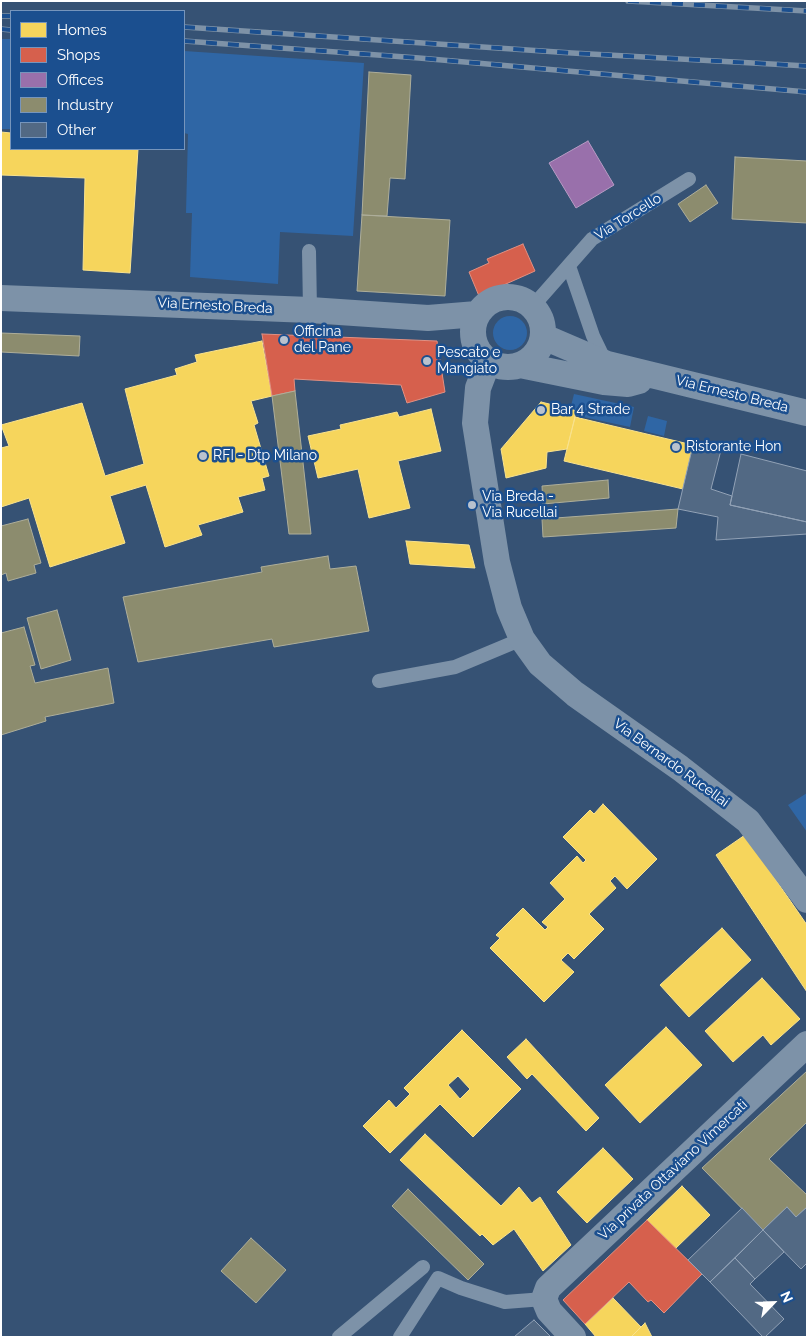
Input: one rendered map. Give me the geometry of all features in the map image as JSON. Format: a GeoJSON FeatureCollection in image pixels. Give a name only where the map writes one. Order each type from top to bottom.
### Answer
{"type":"FeatureCollection","features":[{"type":"Feature","properties":{"kind":"street","name":"Via Ernesto Breda"},"geometry":{"type":"LineString","coordinates":[[1,298],[310,310],[428,318],[477,314],[490,303],[505,298],[519,299],[533,306]]}},
{"type":"Feature","properties":{"kind":"street"},"geometry":{"type":"LineString","coordinates":[[520,365],[536,352],[544,337],[542,319],[533,306]]}},
{"type":"Feature","properties":{"kind":"street"},"geometry":{"type":"LineString","coordinates":[[477,314],[472,329],[481,353]]}},
{"type":"Feature","properties":{"kind":"street","name":"Via Ernesto Breda"},"geometry":{"type":"LineString","coordinates":[[428,318],[505,368],[520,365],[614,383],[635,382],[656,375]]}},
{"type":"Feature","properties":{"kind":"street","name":"Via Ernesto Breda"},"geometry":{"type":"LineString","coordinates":[[544,337],[607,364],[807,413]]}},
{"type":"Feature","properties":{"kind":"street","name":"Via Bernardo Rucellai"},"geometry":{"type":"LineString","coordinates":[[481,353],[475,423],[497,562],[509,608],[522,639],[540,664],[568,689],[680,768],[748,820],[807,900]]}},
{"type":"Feature","properties":{"kind":"street","name":"Via privata Ottaviano Vimercati"},"geometry":{"type":"LineString","coordinates":[[544,1299],[548,1288],[807,1044]]}},
{"type":"Feature","properties":{"kind":"street"},"geometry":{"type":"LineString","coordinates":[[544,1299],[550,1311],[573,1337]]}},
{"type":"Feature","properties":{"kind":"lane","name":"Via Torcello"},"geometry":{"type":"LineString","coordinates":[[533,306],[584,247],[598,234],[689,179]]}},
{"type":"Feature","properties":{"kind":"lane"},"geometry":{"type":"LineString","coordinates":[[309,252],[310,310]]}},
{"type":"Feature","properties":{"kind":"lane"},"geometry":{"type":"LineString","coordinates":[[569,266],[593,336],[607,364]]}},
{"type":"Feature","properties":{"kind":"lane"},"geometry":{"type":"LineString","coordinates":[[379,681],[456,667],[522,639]]}},
{"type":"Feature","properties":{"kind":"lane"},"geometry":{"type":"LineString","coordinates":[[339,1337],[423,1267]]}},
{"type":"Feature","properties":{"kind":"lane"},"geometry":{"type":"LineString","coordinates":[[400,1337],[438,1278],[461,1288],[505,1302],[544,1299]]}},
{"type":"Feature","properties":{"kind":"shaded area"},"geometry":{"type":"Polygon","coordinates":[[[1,39],[10,39],[10,129],[1,129],[1,39]]]}},
{"type":"Feature","properties":{"kind":"shaded area"},"geometry":{"type":"Polygon","coordinates":[[[185,51],[364,63],[353,236],[280,232],[278,284],[190,277],[192,213],[186,213],[188,134],[185,133],[185,51]]]}},
{"type":"Feature","properties":{"kind":"shaded area"},"geometry":{"type":"Polygon","coordinates":[[[510,316],[522,321],[527,333],[522,345],[510,350],[498,345],[493,333],[498,321],[510,316]]]}},
{"type":"Feature","properties":{"kind":"shaded area"},"geometry":{"type":"Polygon","coordinates":[[[574,394],[634,407],[630,427],[569,414],[574,394]]]}},
{"type":"Feature","properties":{"kind":"shaded area"},"geometry":{"type":"Polygon","coordinates":[[[648,416],[667,421],[664,436],[644,431],[648,416]]]}},
{"type":"Feature","properties":{"kind":"shaded area"},"geometry":{"type":"Polygon","coordinates":[[[807,793],[807,832],[788,805],[807,793]]]}},
{"type":"Feature","properties":{"kind":"building: Homes"},"geometry":{"type":"Polygon","coordinates":[[[1,132],[10,133],[10,150],[138,150],[130,273],[83,270],[85,178],[1,175],[1,132]]]}},
{"type":"Feature","properties":{"kind":"building: Homes","name":"RFI - Dtp Milano"},"geometry":{"type":"Polygon","coordinates":[[[262,341],[272,396],[251,401],[258,423],[254,425],[269,476],[262,478],[265,490],[238,497],[243,512],[198,525],[202,535],[165,547],[146,485],[110,496],[125,543],[50,567],[29,498],[1,507],[1,448],[9,446],[1,425],[82,403],[105,476],[144,464],[125,389],[177,375],[175,369],[197,362],[195,355],[262,341]]]}},
{"type":"Feature","properties":{"kind":"building: Homes"},"geometry":{"type":"Polygon","coordinates":[[[541,402],[574,410],[575,417],[567,449],[547,452],[546,468],[506,478],[501,449],[541,402]]]}},
{"type":"Feature","properties":{"kind":"building: Homes"},"geometry":{"type":"Polygon","coordinates":[[[431,409],[441,451],[398,461],[410,508],[369,518],[358,469],[318,478],[308,436],[341,429],[340,425],[397,412],[399,417],[431,409]]]}},
{"type":"Feature","properties":{"kind":"building: Homes"},"geometry":{"type":"Polygon","coordinates":[[[575,417],[693,445],[683,489],[564,461],[575,417]]]}},
{"type":"Feature","properties":{"kind":"building: Homes"},"geometry":{"type":"Polygon","coordinates":[[[406,541],[469,545],[475,568],[410,564],[406,541]]]}},
{"type":"Feature","properties":{"kind":"building: Homes"},"geometry":{"type":"Polygon","coordinates":[[[603,804],[657,859],[627,889],[615,876],[610,881],[616,888],[589,914],[604,929],[574,959],[568,953],[561,960],[574,972],[544,1002],[490,948],[500,938],[496,935],[523,908],[545,930],[548,927],[542,922],[565,899],[550,883],[577,856],[583,863],[586,860],[563,837],[590,810],[594,814],[603,804]]]}},
{"type":"Feature","properties":{"kind":"building: Homes"},"geometry":{"type":"Polygon","coordinates":[[[745,835],[807,925],[807,992],[716,855],[745,835]]]}},
{"type":"Feature","properties":{"kind":"building: Homes"},"geometry":{"type":"Polygon","coordinates":[[[722,928],[751,960],[689,1017],[660,985],[722,928]]]}},
{"type":"Feature","properties":{"kind":"building: Homes"},"geometry":{"type":"Polygon","coordinates":[[[762,978],[800,1019],[771,1045],[763,1035],[733,1062],[705,1031],[762,978]]]}},
{"type":"Feature","properties":{"kind":"building: Homes"},"geometry":{"type":"Polygon","coordinates":[[[666,1027],[702,1065],[640,1123],[605,1085],[666,1027]]]}},
{"type":"Feature","properties":{"kind":"building: Homes"},"geometry":{"type":"Polygon","coordinates":[[[462,1030],[521,1089],[473,1137],[440,1104],[390,1153],[363,1126],[389,1100],[396,1108],[410,1094],[404,1088],[462,1030]],[[458,1076],[448,1085],[460,1099],[470,1089],[458,1076]]]}},
{"type":"Feature","properties":{"kind":"building: Homes"},"geometry":{"type":"Polygon","coordinates":[[[526,1039],[599,1118],[586,1131],[532,1074],[527,1079],[507,1057],[526,1039]]]}},
{"type":"Feature","properties":{"kind":"building: Homes"},"geometry":{"type":"Polygon","coordinates":[[[425,1134],[501,1206],[519,1187],[532,1203],[540,1197],[571,1245],[543,1271],[514,1229],[493,1245],[482,1234],[480,1236],[400,1160],[425,1134]]]}},
{"type":"Feature","properties":{"kind":"building: Homes"},"geometry":{"type":"Polygon","coordinates":[[[603,1148],[633,1179],[587,1223],[557,1192],[603,1148]]]}},
{"type":"Feature","properties":{"kind":"building: Homes"},"geometry":{"type":"Polygon","coordinates":[[[682,1186],[710,1215],[675,1249],[647,1220],[682,1186]]]}},
{"type":"Feature","properties":{"kind":"building: Homes"},"geometry":{"type":"Polygon","coordinates":[[[613,1298],[641,1327],[631,1337],[596,1337],[585,1324],[613,1298]]]}},
{"type":"Feature","properties":{"kind":"building: Homes"},"geometry":{"type":"Polygon","coordinates":[[[645,1323],[652,1337],[631,1337],[645,1323]]]}},
{"type":"Feature","properties":{"kind":"building: Shops"},"geometry":{"type":"Polygon","coordinates":[[[523,244],[535,271],[479,296],[469,272],[489,263],[487,259],[523,244]]]}},
{"type":"Feature","properties":{"kind":"building: Shops"},"geometry":{"type":"Polygon","coordinates":[[[262,334],[437,341],[445,392],[407,403],[401,385],[294,379],[295,391],[272,396],[262,334]]]}},
{"type":"Feature","properties":{"kind":"building: Shops"},"geometry":{"type":"Polygon","coordinates":[[[647,1220],[702,1274],[664,1313],[651,1300],[648,1302],[629,1282],[585,1324],[563,1300],[647,1220]]]}},
{"type":"Feature","properties":{"kind":"building: Offices"},"geometry":{"type":"Polygon","coordinates":[[[588,141],[614,185],[576,208],[549,163],[588,141]]]}},
{"type":"Feature","properties":{"kind":"building: Industry"},"geometry":{"type":"Polygon","coordinates":[[[369,72],[411,75],[405,179],[390,178],[387,216],[362,215],[369,72]]]}},
{"type":"Feature","properties":{"kind":"building: Industry"},"geometry":{"type":"Polygon","coordinates":[[[735,157],[807,161],[807,223],[732,219],[735,157]]]}},
{"type":"Feature","properties":{"kind":"building: Industry"},"geometry":{"type":"Polygon","coordinates":[[[706,185],[718,203],[690,222],[678,204],[706,185]]]}},
{"type":"Feature","properties":{"kind":"building: Industry"},"geometry":{"type":"Polygon","coordinates":[[[362,215],[450,220],[445,296],[357,291],[362,215]]]}},
{"type":"Feature","properties":{"kind":"building: Industry"},"geometry":{"type":"Polygon","coordinates":[[[1,333],[80,336],[79,356],[1,352],[1,333]]]}},
{"type":"Feature","properties":{"kind":"building: Industry"},"geometry":{"type":"Polygon","coordinates":[[[295,391],[311,534],[289,534],[272,396],[295,391]]]}},
{"type":"Feature","properties":{"kind":"building: Industry"},"geometry":{"type":"Polygon","coordinates":[[[608,480],[609,498],[543,504],[542,486],[608,480]]]}},
{"type":"Feature","properties":{"kind":"building: Industry"},"geometry":{"type":"Polygon","coordinates":[[[678,509],[676,528],[543,537],[542,519],[678,509]]]}},
{"type":"Feature","properties":{"kind":"building: Industry"},"geometry":{"type":"Polygon","coordinates":[[[28,519],[41,563],[34,565],[36,573],[8,581],[6,573],[1,575],[1,526],[28,519]]]}},
{"type":"Feature","properties":{"kind":"building: Industry"},"geometry":{"type":"Polygon","coordinates":[[[328,556],[330,569],[356,566],[369,631],[274,647],[272,639],[138,662],[123,597],[262,572],[261,567],[328,556]]]}},
{"type":"Feature","properties":{"kind":"building: Industry"},"geometry":{"type":"Polygon","coordinates":[[[57,610],[71,660],[41,669],[27,618],[57,610]]]}},
{"type":"Feature","properties":{"kind":"building: Industry"},"geometry":{"type":"Polygon","coordinates":[[[24,627],[35,665],[30,666],[35,683],[108,668],[114,703],[45,717],[46,721],[1,735],[1,633],[24,627]]]}},
{"type":"Feature","properties":{"kind":"building: Industry"},"geometry":{"type":"Polygon","coordinates":[[[807,1071],[807,1122],[769,1159],[807,1195],[807,1207],[796,1217],[787,1207],[763,1230],[702,1168],[807,1071]]]}},
{"type":"Feature","properties":{"kind":"building: Industry"},"geometry":{"type":"Polygon","coordinates":[[[408,1189],[484,1264],[468,1280],[392,1206],[408,1189]]]}},
{"type":"Feature","properties":{"kind":"building: Industry"},"geometry":{"type":"Polygon","coordinates":[[[251,1238],[286,1270],[256,1303],[221,1271],[251,1238]]]}},
{"type":"Feature","properties":{"kind":"building: Other"},"geometry":{"type":"Polygon","coordinates":[[[693,445],[721,450],[711,489],[732,496],[730,505],[807,522],[807,534],[716,540],[718,517],[678,509],[693,445]]]}},
{"type":"Feature","properties":{"kind":"building: Other"},"geometry":{"type":"Polygon","coordinates":[[[741,454],[807,471],[807,522],[730,505],[741,454]]]}},
{"type":"Feature","properties":{"kind":"building: Other"},"geometry":{"type":"Polygon","coordinates":[[[787,1207],[796,1217],[807,1207],[807,1263],[801,1269],[763,1230],[787,1207]]]}},
{"type":"Feature","properties":{"kind":"building: Other"},"geometry":{"type":"Polygon","coordinates":[[[742,1208],[763,1230],[710,1282],[688,1260],[742,1208]]]}},
{"type":"Feature","properties":{"kind":"building: Other"},"geometry":{"type":"Polygon","coordinates":[[[763,1230],[784,1252],[755,1279],[735,1258],[763,1230]]]}},
{"type":"Feature","properties":{"kind":"building: Other"},"geometry":{"type":"Polygon","coordinates":[[[735,1258],[755,1279],[750,1284],[784,1319],[765,1337],[710,1282],[735,1258]]]}},
{"type":"Feature","properties":{"kind":"building: Other"},"geometry":{"type":"Polygon","coordinates":[[[534,1320],[551,1337],[514,1337],[528,1325],[534,1320]]]}},
{"type":"Feature","properties":{"kind":"railway"},"geometry":{"type":"LineString","coordinates":[[628,1],[807,11]]}},
{"type":"Feature","properties":{"kind":"railway"},"geometry":{"type":"LineString","coordinates":[[1,16],[10,16]]}},
{"type":"Feature","properties":{"kind":"railway"},"geometry":{"type":"LineString","coordinates":[[185,27],[572,53],[807,66]]}},
{"type":"Feature","properties":{"kind":"railway"},"geometry":{"type":"LineString","coordinates":[[1,29],[10,30]]}},
{"type":"Feature","properties":{"kind":"railway"},"geometry":{"type":"LineString","coordinates":[[185,41],[419,58],[807,92]]}},
{"type":"Feature","properties":{"kind":"place","name":"Officina del Pane"},"geometry":{"type":"Point","coordinates":[284,340]}},
{"type":"Feature","properties":{"kind":"place","name":"Pescato e Mangiato"},"geometry":{"type":"Point","coordinates":[427,361]}},
{"type":"Feature","properties":{"kind":"place","name":"Bar 4 Strade"},"geometry":{"type":"Point","coordinates":[541,410]}},
{"type":"Feature","properties":{"kind":"place","name":"Ristorante Hon"},"geometry":{"type":"Point","coordinates":[676,447]}},
{"type":"Feature","properties":{"kind":"place","name":"RFI - Dtp Milano"},"geometry":{"type":"Point","coordinates":[203,456]}},
{"type":"Feature","properties":{"kind":"place","name":"Via Breda - Via Rucellai"},"geometry":{"type":"Point","coordinates":[472,505]}}]}
